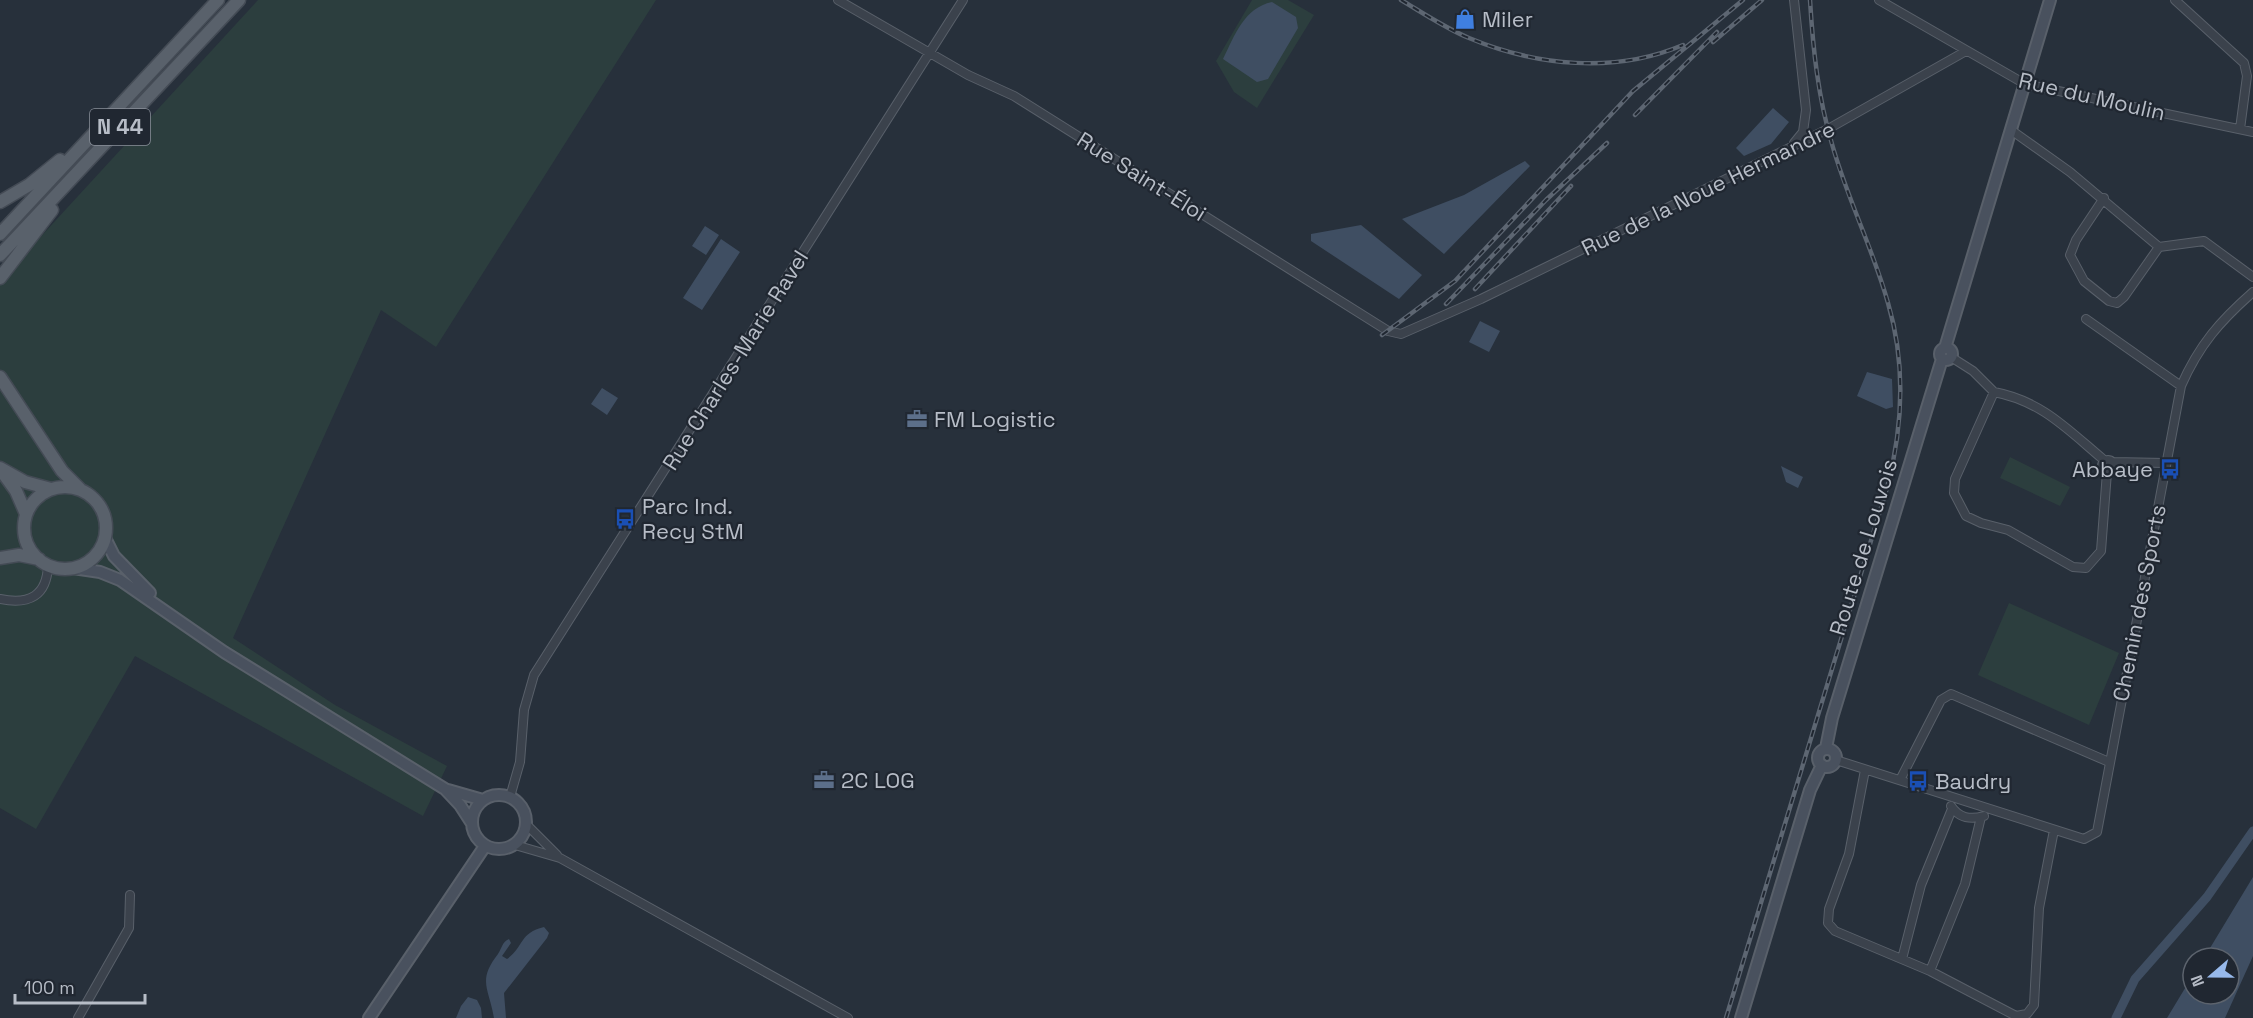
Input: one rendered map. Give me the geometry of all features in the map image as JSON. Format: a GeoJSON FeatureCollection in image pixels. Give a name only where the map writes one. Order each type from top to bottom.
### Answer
{"type":"FeatureCollection","features":[{"type":"Feature","properties":{"kind":"main road","name":"N 44"},"geometry":{"type":"LineString","coordinates":[[0,234],[218,0]]}},
{"type":"Feature","properties":{"kind":"main road","name":"N 44"},"geometry":{"type":"LineString","coordinates":[[0,255],[239,0]]}},
{"type":"Feature","properties":{"kind":"main road"},"geometry":{"type":"LineString","coordinates":[[0,278],[56,204],[156,89]]}},
{"type":"Feature","properties":{"kind":"main road"},"geometry":{"type":"LineString","coordinates":[[0,202],[29,185],[100,126]]}},
{"type":"Feature","properties":{"kind":"main road"},"geometry":{"type":"LineString","coordinates":[[0,377],[62,471],[80,490],[95,499],[103,513],[105,537],[93,557],[73,568],[19,555],[0,558]]}},
{"type":"Feature","properties":{"kind":"main road"},"geometry":{"type":"LineString","coordinates":[[0,469],[25,482],[51,489],[66,487],[80,490]]}},
{"type":"Feature","properties":{"kind":"main road"},"geometry":{"type":"LineString","coordinates":[[0,469],[16,491],[26,514],[26,538],[44,562]]}},
{"type":"Feature","properties":{"kind":"main road"},"geometry":{"type":"LineString","coordinates":[[26,514],[33,502],[51,489]]}},
{"type":"Feature","properties":{"kind":"street","name":"Rue Saint-Éloi"},"geometry":{"type":"LineString","coordinates":[[838,0],[968,75],[1014,96],[1388,331],[1406,334],[1446,316]]}},
{"type":"Feature","properties":{"kind":"street","name":"Rue Charles-Marie Ravel"},"geometry":{"type":"LineString","coordinates":[[510,797],[520,762],[524,710],[534,675],[963,0]]}},
{"type":"Feature","properties":{"kind":"street"},"geometry":{"type":"LineString","coordinates":[[1788,148],[1798,141],[1803,132],[1806,110],[1794,0]]}},
{"type":"Feature","properties":{"kind":"street","name":"Rue du Moulin"},"geometry":{"type":"LineString","coordinates":[[1879,0],[2025,84],[2253,132]]}},
{"type":"Feature","properties":{"kind":"street","name":"Route de Louvois"},"geometry":{"type":"LineString","coordinates":[[1826,748],[1832,718],[1879,559],[1946,355],[2050,0]]}},
{"type":"Feature","properties":{"kind":"street"},"geometry":{"type":"LineString","coordinates":[[2175,0],[2244,63],[2247,76],[2240,129]]}},
{"type":"Feature","properties":{"kind":"street","name":"Rue de la Noue Hermandre"},"geometry":{"type":"LineString","coordinates":[[1446,316],[1839,124],[1966,51]]}},
{"type":"Feature","properties":{"kind":"street"},"geometry":{"type":"LineString","coordinates":[[2011,130],[2103,198],[2129,224],[2159,247],[2204,242],[2253,277]]}},
{"type":"Feature","properties":{"kind":"street"},"geometry":{"type":"LineString","coordinates":[[2103,198],[2071,249],[2072,262],[2084,281],[2109,301],[2117,303],[2124,297],[2159,247]]}},
{"type":"Feature","properties":{"kind":"street","name":"Chemin des Sports"},"geometry":{"type":"LineString","coordinates":[[2054,830],[2084,839],[2097,832],[2181,386],[2195,355],[2234,309],[2253,292]]}},
{"type":"Feature","properties":{"kind":"street"},"geometry":{"type":"LineString","coordinates":[[2086,319],[2181,386]]}},
{"type":"Feature","properties":{"kind":"street"},"geometry":{"type":"LineString","coordinates":[[1946,355],[1973,371],[1994,392],[2008,394],[2053,415],[2104,460]]}},
{"type":"Feature","properties":{"kind":"street"},"geometry":{"type":"LineString","coordinates":[[1994,392],[1955,479],[1954,494],[1966,516],[2016,533],[2065,564],[2086,568],[2101,551],[2107,472],[2101,466],[2104,460]]}},
{"type":"Feature","properties":{"kind":"street"},"geometry":{"type":"LineString","coordinates":[[2104,460],[2165,463]]}},
{"type":"Feature","properties":{"kind":"street"},"geometry":{"type":"LineString","coordinates":[[2107,472],[2114,468],[2113,462]]}},
{"type":"Feature","properties":{"kind":"street"},"geometry":{"type":"LineString","coordinates":[[105,537],[114,556],[126,570],[179,619]]}},
{"type":"Feature","properties":{"kind":"street"},"geometry":{"type":"LineString","coordinates":[[0,599],[15,602],[38,594],[48,581],[44,562]]}},
{"type":"Feature","properties":{"kind":"street"},"geometry":{"type":"LineString","coordinates":[[73,568],[100,572],[120,580],[224,652],[445,789],[460,805],[471,822],[473,832],[485,846],[500,850],[515,845],[525,833],[527,825],[523,808],[510,797],[496,795],[483,800],[473,813],[471,822]]}},
{"type":"Feature","properties":{"kind":"street"},"geometry":{"type":"LineString","coordinates":[[1900,780],[1941,700],[1951,694],[2109,762]]}},
{"type":"Feature","properties":{"kind":"street"},"geometry":{"type":"LineString","coordinates":[[1741,1018],[1810,790],[1822,765],[1818,755],[1826,748],[1834,752],[1836,760]]}},
{"type":"Feature","properties":{"kind":"street"},"geometry":{"type":"LineString","coordinates":[[1822,765],[1830,766],[1836,760]]}},
{"type":"Feature","properties":{"kind":"street"},"geometry":{"type":"LineString","coordinates":[[1836,760],[2054,830],[2039,908],[2032,1010],[2022,1016],[2016,1016],[1930,971],[1835,931],[1827,918],[1849,854],[1865,770]]}},
{"type":"Feature","properties":{"kind":"street"},"geometry":{"type":"LineString","coordinates":[[445,789],[483,800]]}},
{"type":"Feature","properties":{"kind":"street"},"geometry":{"type":"LineString","coordinates":[[1945,796],[1957,814],[1972,819],[1996,813]]}},
{"type":"Feature","properties":{"kind":"street"},"geometry":{"type":"LineString","coordinates":[[1902,959],[1921,885],[1952,808]]}},
{"type":"Feature","properties":{"kind":"street"},"geometry":{"type":"LineString","coordinates":[[1930,971],[1965,884],[1981,817]]}},
{"type":"Feature","properties":{"kind":"street"},"geometry":{"type":"LineString","coordinates":[[527,825],[560,858]]}},
{"type":"Feature","properties":{"kind":"street"},"geometry":{"type":"LineString","coordinates":[[515,845],[560,858],[848,1018]]}},
{"type":"Feature","properties":{"kind":"street"},"geometry":{"type":"LineString","coordinates":[[369,1018],[485,846]]}},
{"type":"Feature","properties":{"kind":"street"},"geometry":{"type":"LineString","coordinates":[[78,1018],[129,928],[130,895]]}},
{"type":"Feature","properties":{"kind":"shaded area"},"geometry":{"type":"Polygon","coordinates":[[[258,0],[656,0],[436,347],[381,310],[233,638],[335,705],[447,766],[423,816],[135,656],[36,829],[0,808],[0,281],[258,0]]]}},
{"type":"Feature","properties":{"kind":"shaded area"},"geometry":{"type":"Polygon","coordinates":[[[1252,0],[1288,0],[1314,15],[1257,108],[1234,92],[1216,61],[1252,0]]]}},
{"type":"Feature","properties":{"kind":"shaded area"},"geometry":{"type":"Polygon","coordinates":[[[2010,457],[2070,487],[2060,506],[2000,478],[2010,457]]]}},
{"type":"Feature","properties":{"kind":"shaded area"},"geometry":{"type":"Polygon","coordinates":[[[2009,603],[2119,653],[2089,725],[1978,675],[2009,603]]]}},
{"type":"Feature","properties":{"kind":"water"},"geometry":{"type":"Polygon","coordinates":[[[1272,2],[1296,17],[1298,28],[1268,79],[1257,82],[1223,59],[1236,32],[1247,16],[1262,5],[1272,2]]]}},
{"type":"Feature","properties":{"kind":"water"},"geometry":{"type":"Polygon","coordinates":[[[1773,108],[1789,122],[1771,144],[1744,156],[1736,148],[1773,108]]]}},
{"type":"Feature","properties":{"kind":"water"},"geometry":{"type":"Polygon","coordinates":[[[1525,161],[1530,166],[1444,254],[1402,219],[1464,195],[1525,161]]]}},
{"type":"Feature","properties":{"kind":"water"},"geometry":{"type":"Polygon","coordinates":[[[1361,225],[1422,275],[1399,299],[1311,241],[1311,234],[1361,225]]]}},
{"type":"Feature","properties":{"kind":"water"},"geometry":{"type":"Polygon","coordinates":[[[705,226],[719,235],[706,255],[692,246],[705,226]]]}},
{"type":"Feature","properties":{"kind":"water"},"geometry":{"type":"Polygon","coordinates":[[[721,239],[740,252],[702,310],[683,298],[721,239]]]}},
{"type":"Feature","properties":{"kind":"water"},"geometry":{"type":"Polygon","coordinates":[[[1480,321],[1500,331],[1489,352],[1469,342],[1480,321]]]}},
{"type":"Feature","properties":{"kind":"water"},"geometry":{"type":"Polygon","coordinates":[[[1867,372],[1892,379],[1893,407],[1886,409],[1857,396],[1867,372]]]}},
{"type":"Feature","properties":{"kind":"water"},"geometry":{"type":"Polygon","coordinates":[[[602,388],[618,398],[607,415],[591,404],[602,388]]]}},
{"type":"Feature","properties":{"kind":"water"},"geometry":{"type":"Polygon","coordinates":[[[1781,466],[1803,477],[1798,488],[1786,482],[1781,466]]]}},
{"type":"Feature","properties":{"kind":"water"},"geometry":{"type":"Polygon","coordinates":[[[2253,877],[2253,956],[2241,983],[2241,946],[2211,946],[2253,877]]]}},
{"type":"Feature","properties":{"kind":"water"},"geometry":{"type":"Polygon","coordinates":[[[544,927],[549,933],[547,938],[504,993],[506,1018],[494,1018],[486,985],[486,978],[492,963],[507,940],[509,939],[511,943],[502,956],[507,959],[530,933],[544,927]]]}},
{"type":"Feature","properties":{"kind":"water"},"geometry":{"type":"Polygon","coordinates":[[[2181,995],[2181,1006],[2230,1006],[2225,1018],[2167,1018],[2181,995]]]}},
{"type":"Feature","properties":{"kind":"water"},"geometry":{"type":"Polygon","coordinates":[[[468,997],[477,1000],[482,1018],[456,1018],[468,997]]]}},
{"type":"Feature","properties":{"kind":"waterway"},"geometry":{"type":"LineString","coordinates":[[2116,1018],[2135,979],[2207,897],[2253,831]]}},
{"type":"Feature","properties":{"kind":"railway"},"geometry":{"type":"LineString","coordinates":[[1401,0],[1469,38],[1495,48],[1548,60],[1603,63],[1657,54],[1683,45]]}},
{"type":"Feature","properties":{"kind":"railway"},"geometry":{"type":"LineString","coordinates":[[1382,335],[1455,281],[1633,91],[1743,0]]}},
{"type":"Feature","properties":{"kind":"railway"},"geometry":{"type":"LineString","coordinates":[[1713,42],[1762,0]]}},
{"type":"Feature","properties":{"kind":"railway"},"geometry":{"type":"LineString","coordinates":[[1726,1018],[1887,488],[1899,419],[1900,372],[1894,326],[1882,283],[1845,184],[1827,126],[1817,73],[1810,0]]}},
{"type":"Feature","properties":{"kind":"railway"},"geometry":{"type":"LineString","coordinates":[[1635,115],[1717,32]]}},
{"type":"Feature","properties":{"kind":"railway"},"geometry":{"type":"LineString","coordinates":[[1446,304],[1546,200],[1607,143]]}},
{"type":"Feature","properties":{"kind":"railway"},"geometry":{"type":"LineString","coordinates":[[1475,289],[1571,186]]}},
{"type":"Feature","properties":{"kind":"place","name":"Miler"},"geometry":{"type":"Point","coordinates":[1465,19]}},
{"type":"Feature","properties":{"kind":"place","name":"FM Logistic"},"geometry":{"type":"Point","coordinates":[917,419]}},
{"type":"Feature","properties":{"kind":"place","name":"Abbaye"},"geometry":{"type":"Point","coordinates":[2170,469]}},
{"type":"Feature","properties":{"kind":"place","name":"Parc Ind. Recy StM"},"geometry":{"type":"Point","coordinates":[625,519]}},
{"type":"Feature","properties":{"kind":"place","name":"2C LOG"},"geometry":{"type":"Point","coordinates":[824,780]}},
{"type":"Feature","properties":{"kind":"place","name":"Baudry"},"geometry":{"type":"Point","coordinates":[1918,781]}}]}
